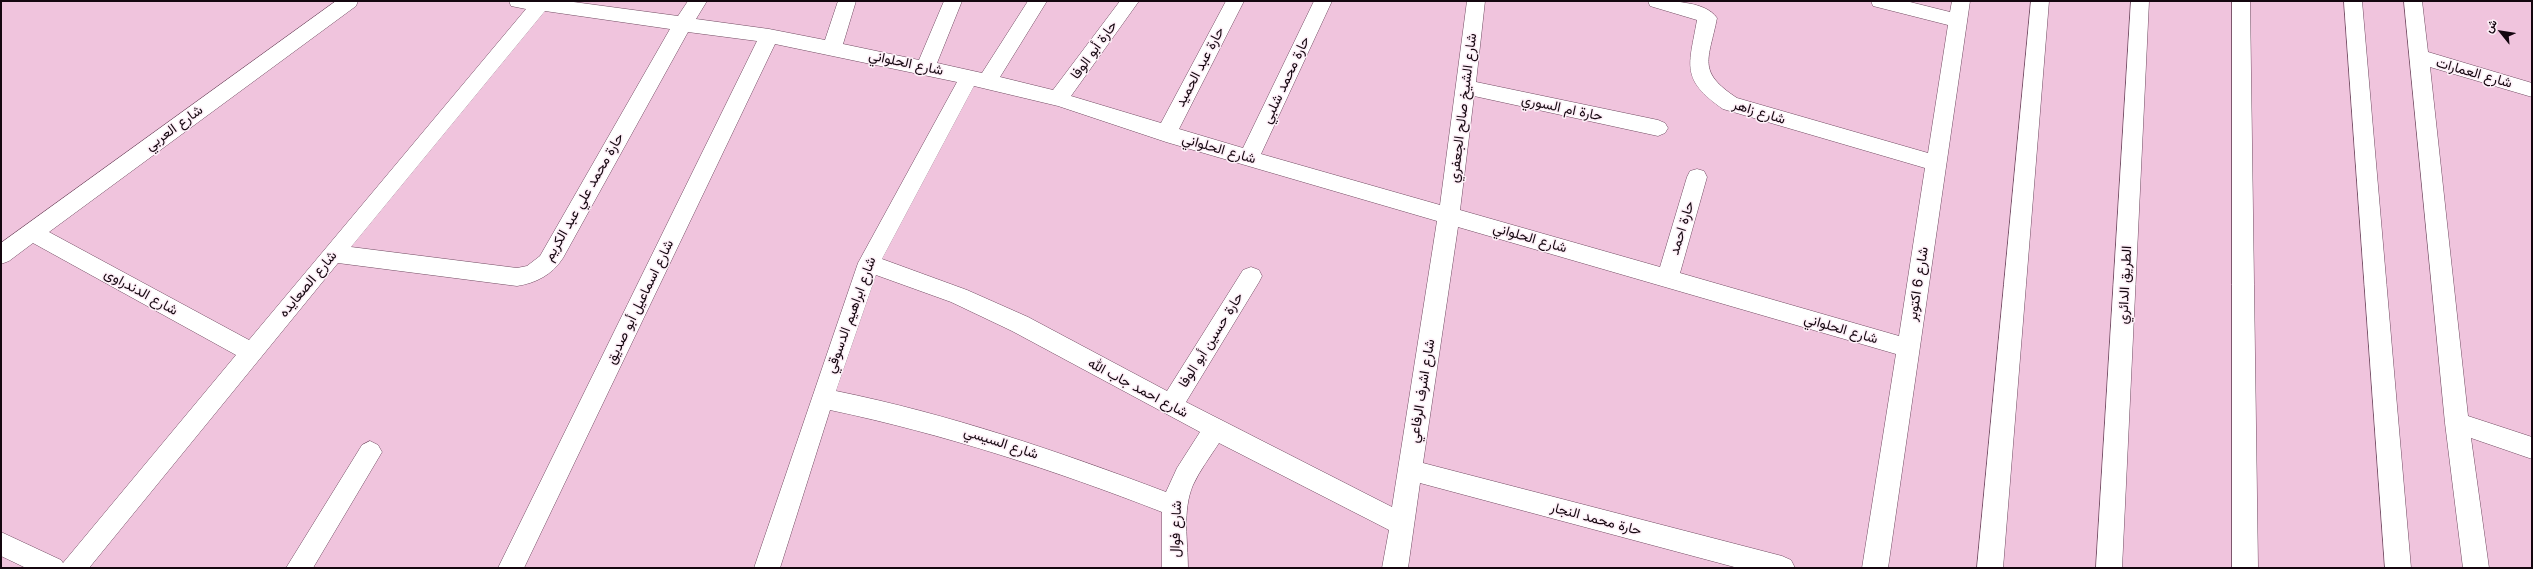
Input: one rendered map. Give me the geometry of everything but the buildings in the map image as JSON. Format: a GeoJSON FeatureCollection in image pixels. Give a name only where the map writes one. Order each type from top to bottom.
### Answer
{"type":"FeatureCollection","features":[{"type":"Feature","properties":{"kind":"main road","name":"شارع العربي"},"geometry":{"type":"LineString","coordinates":[[1,255],[349,1]]}},
{"type":"Feature","properties":{"kind":"main road","name":"شارع الحلواني"},"geometry":{"type":"LineString","coordinates":[[518,1],[769,36],[926,67],[978,79],[1058,100],[1166,134],[1908,348]]}},
{"type":"Feature","properties":{"kind":"main road","name":"حارة محمد علي عبد الكريم"},"geometry":{"type":"LineString","coordinates":[[334,254],[517,276],[526,276],[544,267],[556,252],[682,25],[698,1]]}},
{"type":"Feature","properties":{"kind":"main road"},"geometry":{"type":"LineString","coordinates":[[832,48],[847,1]]}},
{"type":"Feature","properties":{"kind":"main road"},"geometry":{"type":"LineString","coordinates":[[926,67],[953,1]]}},
{"type":"Feature","properties":{"kind":"main road","name":"شارع ابراهيم الدسوقي"},"geometry":{"type":"LineString","coordinates":[[767,568],[822,398],[869,263],[978,79],[1038,1]]}},
{"type":"Feature","properties":{"kind":"main road","name":"حارة أبو الوفا"},"geometry":{"type":"LineString","coordinates":[[1058,100],[1130,1]]}},
{"type":"Feature","properties":{"kind":"main road","name":"حارة عبد الحميد"},"geometry":{"type":"LineString","coordinates":[[1166,134],[1235,1]]}},
{"type":"Feature","properties":{"kind":"main road","name":"حارة محمد شلبي"},"geometry":{"type":"LineString","coordinates":[[1249,158],[1323,1]]}},
{"type":"Feature","properties":{"kind":"main road","name":"شارع الشيخ صالح الجعفري"},"geometry":{"type":"LineString","coordinates":[[1450,215],[1476,1]]}},
{"type":"Feature","properties":{"kind":"main road","name":"شارع زاهر"},"geometry":{"type":"LineString","coordinates":[[1657,1],[1702,14],[1710,9]]}},
{"type":"Feature","properties":{"kind":"main road"},"geometry":{"type":"LineString","coordinates":[[1880,1],[1959,11]]}},
{"type":"Feature","properties":{"kind":"main road"},"geometry":{"type":"LineString","coordinates":[[1990,568],[2040,1]]}},
{"type":"Feature","properties":{"kind":"main road","name":"الطريق الدائري"},"geometry":{"type":"LineString","coordinates":[[2109,568],[2140,1]]}},
{"type":"Feature","properties":{"kind":"main road"},"geometry":{"type":"LineString","coordinates":[[2240,1],[2245,568]]}},
{"type":"Feature","properties":{"kind":"main road"},"geometry":{"type":"LineString","coordinates":[[2354,1],[2382,388],[2398,568]]}},
{"type":"Feature","properties":{"kind":"main road"},"geometry":{"type":"LineString","coordinates":[[2413,1],[2417,56],[2457,423],[2476,568]]}},
{"type":"Feature","properties":{"kind":"main road","name":"شارع الصعايده"},"geometry":{"type":"LineString","coordinates":[[73,568],[541,3]]}},
{"type":"Feature","properties":{"kind":"main road","name":"شارع زاهر"},"geometry":{"type":"LineString","coordinates":[[1710,9],[1698,59],[1700,74],[1708,88],[1718,96],[1730,104],[1936,163]]}},
{"type":"Feature","properties":{"kind":"main road","name":"شارع 6 اكتوبر"},"geometry":{"type":"LineString","coordinates":[[1875,568],[1959,11]]}},
{"type":"Feature","properties":{"kind":"main road","name":"شارع اسماعيل أبو صديق"},"geometry":{"type":"LineString","coordinates":[[511,568],[769,36]]}},
{"type":"Feature","properties":{"kind":"main road","name":"شارع العمارات"},"geometry":{"type":"LineString","coordinates":[[2417,56],[2532,90]]}},
{"type":"Feature","properties":{"kind":"main road","name":"حارة ام السوري"},"geometry":{"type":"LineString","coordinates":[[1466,87],[1658,128]]}},
{"type":"Feature","properties":{"kind":"main road","name":"حارة احمد"},"geometry":{"type":"LineString","coordinates":[[1667,279],[1698,177]]}},
{"type":"Feature","properties":{"kind":"main road","name":"شارع اشرف الرفاعي"},"geometry":{"type":"LineString","coordinates":[[1396,568],[1450,215]]}},
{"type":"Feature","properties":{"kind":"main road","name":"شارع الدندراوى"},"geometry":{"type":"LineString","coordinates":[[31,232],[251,352]]}},
{"type":"Feature","properties":{"kind":"main road","name":"شارع احمد جاب الله"},"geometry":{"type":"LineString","coordinates":[[869,263],[959,296],[1013,321],[1215,429],[1402,524]]}},
{"type":"Feature","properties":{"kind":"main road","name":"حارة حسين أبو الوفا"},"geometry":{"type":"LineString","coordinates":[[1171,405],[1251,276]]}},
{"type":"Feature","properties":{"kind":"main road","name":"شارع السيسي"},"geometry":{"type":"LineString","coordinates":[[822,398],[889,410],[960,430],[1045,457],[1175,506]]}},
{"type":"Feature","properties":{"kind":"main road"},"geometry":{"type":"LineString","coordinates":[[2457,423],[2532,448]]}},
{"type":"Feature","properties":{"kind":"main road","name":"شارع فوال"},"geometry":{"type":"LineString","coordinates":[[1175,568],[1175,506],[1185,476],[1215,429]]}},
{"type":"Feature","properties":{"kind":"main road"},"geometry":{"type":"LineString","coordinates":[[299,568],[370,452]]}},
{"type":"Feature","properties":{"kind":"main road","name":"حارة محمد النجار"},"geometry":{"type":"LineString","coordinates":[[1410,470],[1782,568]]}},
{"type":"Feature","properties":{"kind":"main road"},"geometry":{"type":"LineString","coordinates":[[1,544],[52,568]]}}]}
